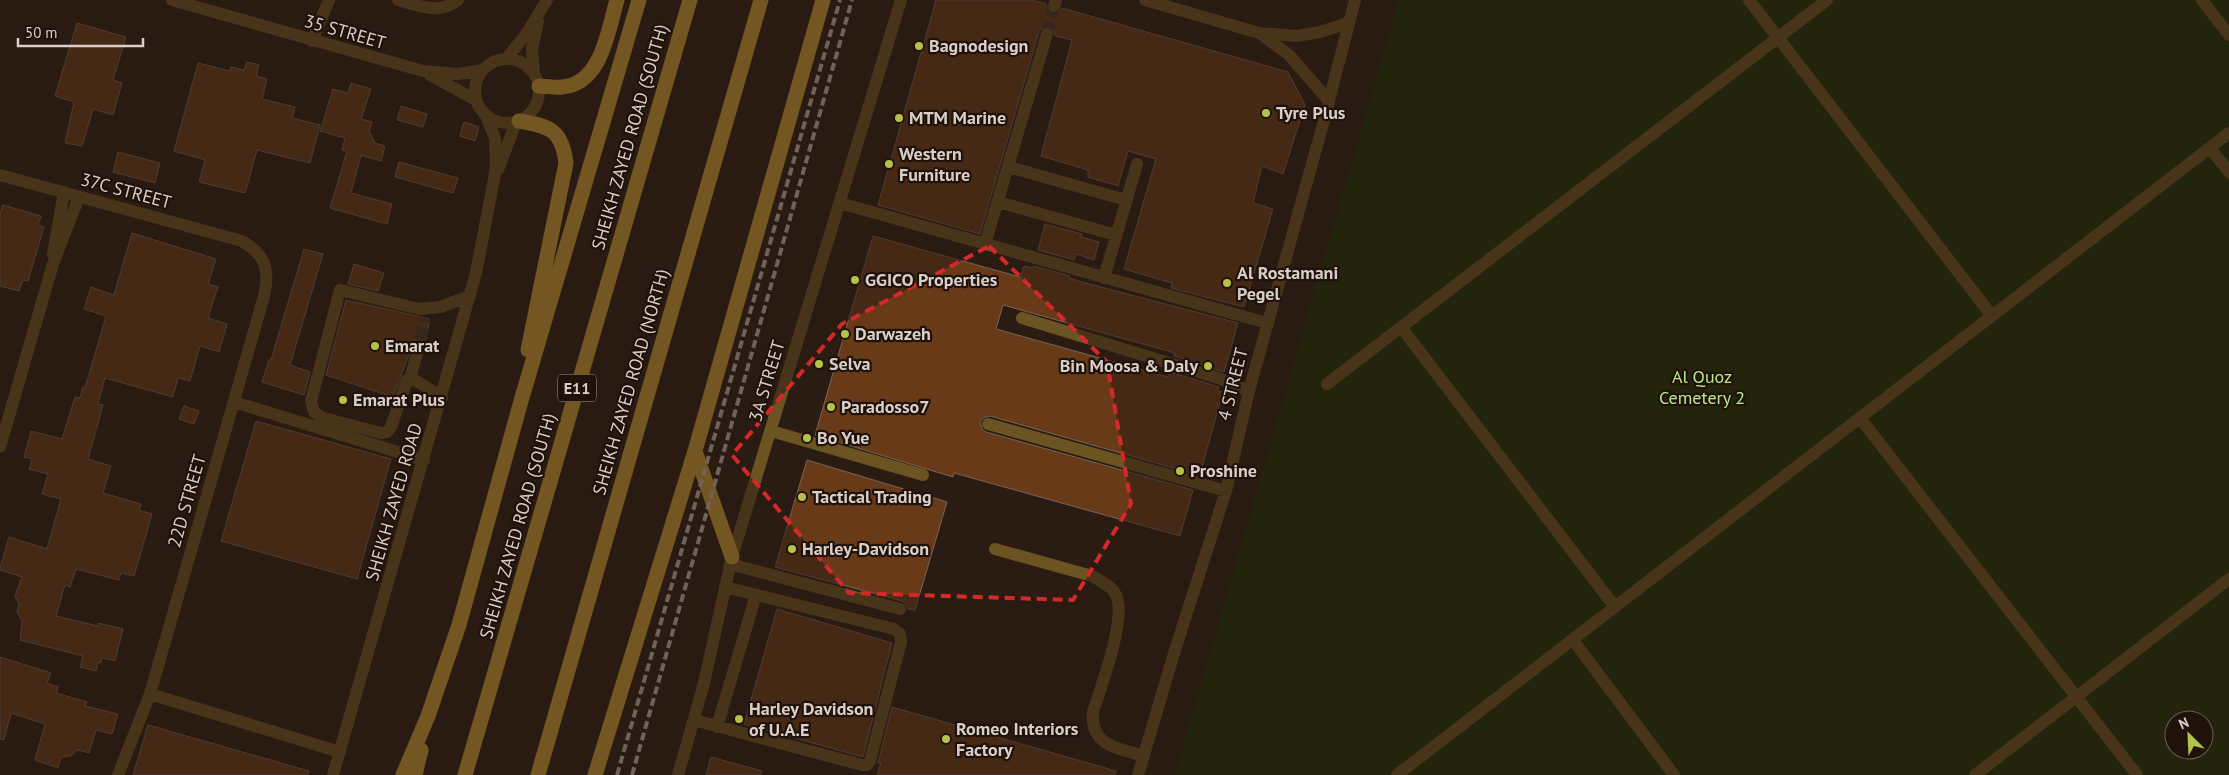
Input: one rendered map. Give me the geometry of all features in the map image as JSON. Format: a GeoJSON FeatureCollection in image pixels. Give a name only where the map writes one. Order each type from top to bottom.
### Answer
{"type":"FeatureCollection","features":[{"type":"Feature","properties":{"kind":"highway"},"geometry":{"type":"LineString","coordinates":[[537,80],[562,87],[574,84],[592,71],[602,50],[617,0]]}},
{"type":"Feature","properties":{"kind":"highway"},"geometry":{"type":"LineString","coordinates":[[403,775],[428,716],[462,616],[521,401],[639,0]]}},
{"type":"Feature","properties":{"kind":"highway","name":"SHEIKH ZAYED ROAD (SOUTH)"},"geometry":{"type":"LineString","coordinates":[[465,775],[690,0]]}},
{"type":"Feature","properties":{"kind":"highway","name":"SHEIKH ZAYED ROAD (NORTH)"},"geometry":{"type":"LineString","coordinates":[[538,775],[760,0]]}},
{"type":"Feature","properties":{"kind":"highway"},"geometry":{"type":"LineString","coordinates":[[596,775],[695,451],[823,0]]}},
{"type":"Feature","properties":{"kind":"highway"},"geometry":{"type":"LineString","coordinates":[[517,122],[537,124],[556,132],[563,146],[566,163],[534,313],[521,401]]}},
{"type":"Feature","properties":{"kind":"highway"},"geometry":{"type":"LineString","coordinates":[[695,451],[731,561]]}},
{"type":"Feature","properties":{"kind":"highway"},"geometry":{"type":"LineString","coordinates":[[415,775],[428,716]]}},
{"type":"Feature","properties":{"kind":"street","name":"35 STREET"},"geometry":{"type":"LineString","coordinates":[[172,0],[423,71],[454,86],[476,100]]}},
{"type":"Feature","properties":{"kind":"street"},"geometry":{"type":"LineString","coordinates":[[312,40],[329,0]]}},
{"type":"Feature","properties":{"kind":"street"},"geometry":{"type":"LineString","coordinates":[[398,0],[429,9],[441,8],[458,0]]}},
{"type":"Feature","properties":{"kind":"street"},"geometry":{"type":"LineString","coordinates":[[506,59],[547,0]]}},
{"type":"Feature","properties":{"kind":"street"},"geometry":{"type":"LineString","coordinates":[[1144,0],[1259,33],[1296,36],[1320,32],[1348,23]]}},
{"type":"Feature","properties":{"kind":"street","name":"4 STREET"},"geometry":{"type":"LineString","coordinates":[[1138,775],[1175,650],[1226,491],[1249,391],[1355,0]]}},
{"type":"Feature","properties":{"kind":"street"},"geometry":{"type":"LineString","coordinates":[[1749,0],[1992,316]]}},
{"type":"Feature","properties":{"kind":"street"},"geometry":{"type":"LineString","coordinates":[[1327,384],[1827,0]]}},
{"type":"Feature","properties":{"kind":"street"},"geometry":{"type":"LineString","coordinates":[[2202,0],[2229,35]]}},
{"type":"Feature","properties":{"kind":"street","name":"3A STREET"},"geometry":{"type":"LineString","coordinates":[[678,775],[704,683],[731,561],[902,3]]}},
{"type":"Feature","properties":{"kind":"street"},"geometry":{"type":"LineString","coordinates":[[537,80],[522,63],[506,59],[497,61],[483,70],[476,84],[476,100],[486,116],[506,124],[517,122],[531,113],[538,100],[537,80],[532,49],[540,12]]}},
{"type":"Feature","properties":{"kind":"street"},"geometry":{"type":"LineString","coordinates":[[1259,33],[1289,55],[1329,101]]}},
{"type":"Feature","properties":{"kind":"street"},"geometry":{"type":"LineString","coordinates":[[985,244],[1009,167],[1046,34]]}},
{"type":"Feature","properties":{"kind":"street","name":"35 STREET"},"geometry":{"type":"LineString","coordinates":[[423,71],[458,74],[483,70]]}},
{"type":"Feature","properties":{"kind":"street","name":"SHEIKH ZAYED ROAD"},"geometry":{"type":"LineString","coordinates":[[334,775],[470,296],[494,179],[495,138],[486,116]]}},
{"type":"Feature","properties":{"kind":"street","name":"SHEIKH ZAYED ROAD"},"geometry":{"type":"LineString","coordinates":[[494,179],[517,122]]}},
{"type":"Feature","properties":{"kind":"street"},"geometry":{"type":"LineString","coordinates":[[1397,775],[2229,133]]}},
{"type":"Feature","properties":{"kind":"street"},"geometry":{"type":"LineString","coordinates":[[2210,148],[2229,172]]}},
{"type":"Feature","properties":{"kind":"street"},"geometry":{"type":"LineString","coordinates":[[1104,278],[1137,164]]}},
{"type":"Feature","properties":{"kind":"street"},"geometry":{"type":"LineString","coordinates":[[1009,167],[1126,200]]}},
{"type":"Feature","properties":{"kind":"street","name":"37C STREET"},"geometry":{"type":"LineString","coordinates":[[0,175],[242,241]]}},
{"type":"Feature","properties":{"kind":"street"},"geometry":{"type":"LineString","coordinates":[[0,447],[52,264],[56,228],[64,192]]}},
{"type":"Feature","properties":{"kind":"street"},"geometry":{"type":"LineString","coordinates":[[52,264],[63,242],[79,197]]}},
{"type":"Feature","properties":{"kind":"street"},"geometry":{"type":"LineString","coordinates":[[998,202],[1116,235]]}},
{"type":"Feature","properties":{"kind":"street"},"geometry":{"type":"LineString","coordinates":[[840,203],[1267,323]]}},
{"type":"Feature","properties":{"kind":"street","name":"22D STREET"},"geometry":{"type":"LineString","coordinates":[[118,775],[150,694],[267,283],[267,270],[262,258],[253,248],[242,241]]}},
{"type":"Feature","properties":{"kind":"street"},"geometry":{"type":"LineString","coordinates":[[416,357],[410,379],[406,382],[391,427],[384,433],[323,418],[314,412],[312,396],[340,290],[427,313],[470,296]]}},
{"type":"Feature","properties":{"kind":"street"},"geometry":{"type":"LineString","coordinates":[[1022,318],[1218,378],[1249,391]]}},
{"type":"Feature","properties":{"kind":"street"},"geometry":{"type":"LineString","coordinates":[[1401,327],[1615,607]]}},
{"type":"Feature","properties":{"kind":"street"},"geometry":{"type":"LineString","coordinates":[[410,379],[442,397]]}},
{"type":"Feature","properties":{"kind":"street"},"geometry":{"type":"LineString","coordinates":[[234,402],[424,460]]}},
{"type":"Feature","properties":{"kind":"street"},"geometry":{"type":"LineString","coordinates":[[1860,418],[2137,775]]}},
{"type":"Feature","properties":{"kind":"street"},"geometry":{"type":"LineString","coordinates":[[988,424],[1226,491]]}},
{"type":"Feature","properties":{"kind":"street"},"geometry":{"type":"LineString","coordinates":[[771,431],[923,475]]}},
{"type":"Feature","properties":{"kind":"street"},"geometry":{"type":"LineString","coordinates":[[995,549],[1092,576],[1106,583],[1116,595],[1120,609],[1118,625],[1093,712],[1092,722],[1100,740],[1108,745],[1144,756]]}},
{"type":"Feature","properties":{"kind":"street"},"geometry":{"type":"LineString","coordinates":[[731,561],[900,609]]}},
{"type":"Feature","properties":{"kind":"street"},"geometry":{"type":"LineString","coordinates":[[1975,775],[2229,578]]}},
{"type":"Feature","properties":{"kind":"street"},"geometry":{"type":"LineString","coordinates":[[694,720],[867,765],[870,761],[901,642],[900,634],[894,629],[725,587]]}},
{"type":"Feature","properties":{"kind":"street"},"geometry":{"type":"LineString","coordinates":[[717,727],[756,595]]}},
{"type":"Feature","properties":{"kind":"street"},"geometry":{"type":"LineString","coordinates":[[1573,640],[1674,775]]}},
{"type":"Feature","properties":{"kind":"street"},"geometry":{"type":"LineString","coordinates":[[150,694],[340,752]]}},
{"type":"Feature","properties":{"kind":"highlighted area"},"geometry":{"type":"Polygon","coordinates":[[[989,246],[1107,362],[1131,504],[1073,600],[849,593],[732,455],[842,324],[989,246]]]}},
{"type":"Feature","properties":{"kind":"green space","name":"Al Quoz Cemetery 2"},"geometry":{"type":"Polygon","coordinates":[[[1399,0],[2229,0],[2229,775],[1175,775],[1399,0]]]}},
{"type":"Feature","properties":{"kind":"building"},"geometry":{"type":"Polygon","coordinates":[[[936,0],[1032,0],[1046,4],[1048,11],[1052,14],[1059,12],[1062,8],[1288,72],[1305,105],[1283,174],[1262,166],[1253,203],[1273,209],[1244,307],[1171,288],[1172,283],[1124,269],[1156,159],[1128,151],[1118,186],[1088,177],[1088,170],[1041,156],[1072,40],[1055,36],[1053,29],[1049,26],[1042,28],[1039,32],[980,234],[878,205],[936,0]]]}},
{"type":"Feature","properties":{"kind":"building"},"geometry":{"type":"Polygon","coordinates":[[[77,23],[126,37],[113,80],[122,83],[113,115],[93,109],[82,146],[65,143],[74,102],[55,96],[77,23]]]}},
{"type":"Feature","properties":{"kind":"building"},"geometry":{"type":"Polygon","coordinates":[[[247,62],[259,65],[256,76],[267,79],[262,99],[295,107],[292,118],[320,125],[310,163],[257,150],[245,193],[199,182],[205,160],[174,151],[198,63],[230,71],[231,67],[244,70],[247,62]]]}},
{"type":"Feature","properties":{"kind":"building"},"geometry":{"type":"Polygon","coordinates":[[[351,83],[371,89],[361,119],[372,122],[369,131],[375,143],[385,146],[381,161],[361,155],[351,193],[392,204],[387,224],[330,208],[347,151],[342,150],[345,138],[320,131],[333,89],[348,93],[351,83]]]}},
{"type":"Feature","properties":{"kind":"building"},"geometry":{"type":"Polygon","coordinates":[[[401,106],[427,114],[423,127],[397,120],[401,106]]]}},
{"type":"Feature","properties":{"kind":"building"},"geometry":{"type":"Polygon","coordinates":[[[464,122],[479,127],[475,141],[460,136],[464,122]]]}},
{"type":"Feature","properties":{"kind":"building"},"geometry":{"type":"Polygon","coordinates":[[[118,152],[160,163],[155,183],[113,172],[118,152]]]}},
{"type":"Feature","properties":{"kind":"building"},"geometry":{"type":"Polygon","coordinates":[[[399,162],[458,178],[453,193],[395,177],[399,162]]]}},
{"type":"Feature","properties":{"kind":"building"},"geometry":{"type":"Polygon","coordinates":[[[3,205],[41,216],[38,225],[44,227],[28,281],[23,280],[19,291],[0,286],[0,213],[3,205]]]}},
{"type":"Feature","properties":{"kind":"building"},"geometry":{"type":"Polygon","coordinates":[[[1045,224],[1082,234],[1081,237],[1099,242],[1094,260],[1076,254],[1074,260],[1038,250],[1045,224]]]}},
{"type":"Feature","properties":{"kind":"building"},"geometry":{"type":"Polygon","coordinates":[[[132,233],[216,259],[208,284],[218,287],[208,318],[227,324],[219,352],[200,346],[190,381],[178,378],[173,397],[105,378],[98,404],[103,405],[88,459],[111,466],[103,493],[141,504],[139,510],[152,514],[134,576],[121,573],[119,580],[76,569],[70,587],[65,585],[56,616],[98,626],[98,623],[123,629],[115,661],[102,658],[101,663],[98,662],[96,671],[80,667],[83,656],[20,640],[22,621],[17,612],[19,604],[15,596],[22,577],[0,570],[0,568],[9,537],[47,549],[61,499],[42,494],[48,474],[29,469],[32,459],[24,457],[31,431],[62,439],[75,397],[80,398],[83,387],[85,388],[106,316],[84,309],[91,287],[114,295],[132,233]]]}},
{"type":"Feature","properties":{"kind":"building"},"geometry":{"type":"Polygon","coordinates":[[[873,236],[1020,277],[1024,266],[1033,268],[1034,266],[1070,276],[1069,278],[1082,282],[1238,323],[1224,372],[1174,356],[1175,353],[1003,305],[996,329],[1168,377],[1170,372],[1219,387],[1218,391],[1223,392],[1200,474],[1198,475],[990,416],[983,418],[980,422],[982,429],[986,432],[1193,490],[1180,536],[954,473],[953,477],[815,435],[873,236]]]}},
{"type":"Feature","properties":{"kind":"building"},"geometry":{"type":"Polygon","coordinates":[[[304,249],[323,254],[290,365],[310,372],[304,395],[262,382],[269,360],[271,360],[304,249]]]}},
{"type":"Feature","properties":{"kind":"building"},"geometry":{"type":"Polygon","coordinates":[[[354,264],[384,273],[378,291],[348,284],[354,264]]]}},
{"type":"Feature","properties":{"kind":"building"},"geometry":{"type":"Polygon","coordinates":[[[346,300],[430,319],[423,353],[418,349],[410,352],[393,397],[326,375],[346,300]]]}},
{"type":"Feature","properties":{"kind":"building"},"geometry":{"type":"Polygon","coordinates":[[[184,406],[199,411],[194,424],[179,419],[184,406]]]}},
{"type":"Feature","properties":{"kind":"building"},"geometry":{"type":"Polygon","coordinates":[[[256,421],[391,459],[357,579],[221,541],[256,421]]]}},
{"type":"Feature","properties":{"kind":"building"},"geometry":{"type":"Polygon","coordinates":[[[807,460],[947,502],[915,610],[908,609],[902,601],[775,567],[807,460]]]}},
{"type":"Feature","properties":{"kind":"building"},"geometry":{"type":"Polygon","coordinates":[[[777,609],[892,643],[863,757],[744,724],[777,609]]]}},
{"type":"Feature","properties":{"kind":"building"},"geometry":{"type":"Polygon","coordinates":[[[0,657],[51,673],[47,683],[58,687],[56,693],[87,702],[85,706],[118,714],[112,734],[96,730],[89,753],[78,750],[70,756],[61,757],[58,768],[35,760],[45,724],[11,713],[4,740],[0,739],[0,657]]]}},
{"type":"Feature","properties":{"kind":"building","name":"Romeo Interiors Factory"},"geometry":{"type":"Polygon","coordinates":[[[892,707],[1116,771],[1115,775],[877,775],[881,763],[878,763],[892,707]]]}},
{"type":"Feature","properties":{"kind":"building"},"geometry":{"type":"Polygon","coordinates":[[[148,725],[309,771],[308,775],[133,775],[148,725]]]}},
{"type":"Feature","properties":{"kind":"building"},"geometry":{"type":"Polygon","coordinates":[[[711,757],[762,771],[761,775],[706,775],[711,757]]]}},
{"type":"Feature","properties":{"kind":"tunnel"},"geometry":{"type":"LineString","coordinates":[[1047,34],[1054,6]]}},
{"type":"Feature","properties":{"kind":"tunnel"},"geometry":{"type":"LineString","coordinates":[[416,357],[425,318]]}},
{"type":"Feature","properties":{"kind":"railway"},"geometry":{"type":"LineString","coordinates":[[617,775],[840,0]]}},
{"type":"Feature","properties":{"kind":"railway"},"geometry":{"type":"LineString","coordinates":[[632,775],[852,0]]}},
{"type":"Feature","properties":{"kind":"place","name":"Bagnodesign"},"geometry":{"type":"Point","coordinates":[919,46]}},
{"type":"Feature","properties":{"kind":"place","name":"Tyre Plus"},"geometry":{"type":"Point","coordinates":[1266,113]}},
{"type":"Feature","properties":{"kind":"place","name":"MTM Marine"},"geometry":{"type":"Point","coordinates":[899,118]}},
{"type":"Feature","properties":{"kind":"place","name":"Western Furniture"},"geometry":{"type":"Point","coordinates":[889,164]}},
{"type":"Feature","properties":{"kind":"place","name":"GGICO Properties"},"geometry":{"type":"Point","coordinates":[855,280]}},
{"type":"Feature","properties":{"kind":"place","name":"Al Rostamani Pegel"},"geometry":{"type":"Point","coordinates":[1227,283]}},
{"type":"Feature","properties":{"kind":"place","name":"Darwazeh"},"geometry":{"type":"Point","coordinates":[845,334]}},
{"type":"Feature","properties":{"kind":"place","name":"Emarat"},"geometry":{"type":"Point","coordinates":[375,346]}},
{"type":"Feature","properties":{"kind":"place","name":"Selva"},"geometry":{"type":"Point","coordinates":[819,364]}},
{"type":"Feature","properties":{"kind":"place","name":"Bin Moosa & Daly"},"geometry":{"type":"Point","coordinates":[1208,366]}},
{"type":"Feature","properties":{"kind":"place","name":"Emarat Plus"},"geometry":{"type":"Point","coordinates":[343,400]}},
{"type":"Feature","properties":{"kind":"place","name":"Paradosso7"},"geometry":{"type":"Point","coordinates":[831,407]}},
{"type":"Feature","properties":{"kind":"place","name":"Bo Yue"},"geometry":{"type":"Point","coordinates":[807,438]}},
{"type":"Feature","properties":{"kind":"place","name":"Proshine"},"geometry":{"type":"Point","coordinates":[1180,471]}},
{"type":"Feature","properties":{"kind":"place","name":"Tactical Trading"},"geometry":{"type":"Point","coordinates":[802,497]}},
{"type":"Feature","properties":{"kind":"place","name":"Harley-Davidson"},"geometry":{"type":"Point","coordinates":[792,549]}},
{"type":"Feature","properties":{"kind":"place","name":"Harley Davidson of U.A.E"},"geometry":{"type":"Point","coordinates":[739,719]}},
{"type":"Feature","properties":{"kind":"place","name":"Romeo Interiors Factory"},"geometry":{"type":"Point","coordinates":[946,739]}}]}
